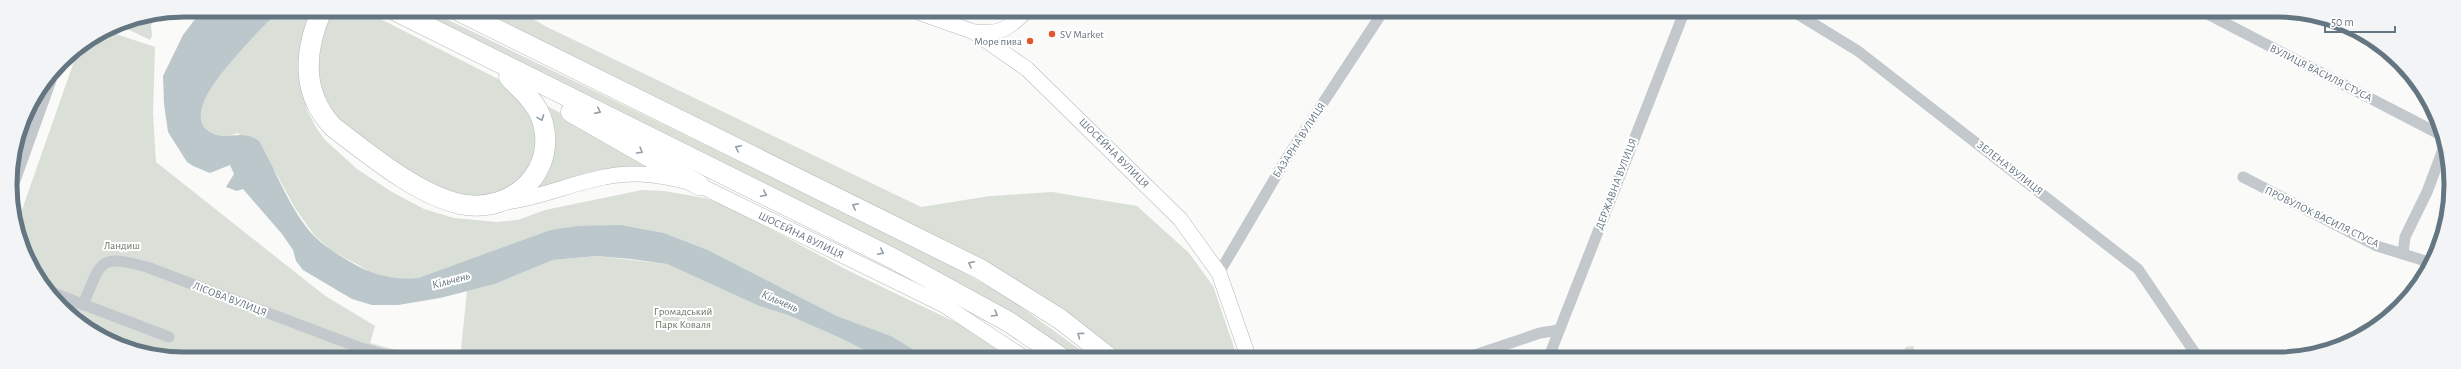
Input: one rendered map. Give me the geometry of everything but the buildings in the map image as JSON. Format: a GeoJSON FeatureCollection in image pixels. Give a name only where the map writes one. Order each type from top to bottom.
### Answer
{"type":"FeatureCollection","features":[{"type":"Feature","properties":{"kind":"highway"},"geometry":{"type":"LineString","coordinates":[[320,17],[310,46],[308,66],[314,102],[323,117],[354,143],[402,177],[430,192],[460,204],[496,204],[511,198],[530,182],[539,168],[545,145],[544,125],[535,105],[509,76]]}},
{"type":"Feature","properties":{"kind":"highway"},"geometry":{"type":"LineString","coordinates":[[408,17],[894,259],[1009,322],[1052,352]]}},
{"type":"Feature","properties":{"kind":"highway"},"geometry":{"type":"LineString","coordinates":[[471,17],[980,269],[1053,315],[1102,352]]}},
{"type":"Feature","properties":{"kind":"highway"},"geometry":{"type":"LineString","coordinates":[[450,38],[509,76],[699,185]]}},
{"type":"Feature","properties":{"kind":"street","name":"ШОСЕЙНА ВУЛИЦЯ"},"geometry":{"type":"LineString","coordinates":[[932,17],[974,32],[1027,69],[1110,148],[1180,219],[1219,273],[1247,352]]}},
{"type":"Feature","properties":{"kind":"street"},"geometry":{"type":"LineString","coordinates":[[974,32],[992,34],[1008,29],[1019,17]]}},
{"type":"Feature","properties":{"kind":"street","name":"БАЗАРНА ВУЛИЦЯ"},"geometry":{"type":"LineString","coordinates":[[1219,273],[1288,156],[1379,17]]}},
{"type":"Feature","properties":{"kind":"street","name":"ДЕРЖАВНА ВУЛИЦЯ"},"geometry":{"type":"LineString","coordinates":[[1551,352],[1682,17]]}},
{"type":"Feature","properties":{"kind":"street","name":"ЗЕЛЕНА ВУЛИЦЯ"},"geometry":{"type":"LineString","coordinates":[[1802,17],[1858,51],[2138,269],[2194,352]]}},
{"type":"Feature","properties":{"kind":"street","name":"ВУЛИЦЯ ВАСИЛЯ СТУСА"},"geometry":{"type":"LineString","coordinates":[[2214,17],[2435,132]]}},
{"type":"Feature","properties":{"kind":"street"},"geometry":{"type":"LineString","coordinates":[[26,131],[45,91]]}},
{"type":"Feature","properties":{"kind":"street"},"geometry":{"type":"LineString","coordinates":[[18,163],[24,139]]}},
{"type":"Feature","properties":{"kind":"street"},"geometry":{"type":"LineString","coordinates":[[2426,261],[2403,254],[2405,237],[2427,192],[2441,154]]}},
{"type":"Feature","properties":{"kind":"street","name":"ШОСЕЙНА ВУЛИЦЯ"},"geometry":{"type":"LineString","coordinates":[[496,204],[513,202],[605,177],[627,174],[662,176],[699,185],[944,306],[1015,352]]}},
{"type":"Feature","properties":{"kind":"street","name":"ПРОВУЛОК ВАСИЛЯ СТУСА"},"geometry":{"type":"LineString","coordinates":[[2243,177],[2378,246],[2403,254]]}},
{"type":"Feature","properties":{"kind":"street","name":"ЛІСОВА ВУЛИЦЯ"},"geometry":{"type":"LineString","coordinates":[[83,304],[100,267],[108,261],[118,259],[147,267],[358,347],[376,352]]}},
{"type":"Feature","properties":{"kind":"street"},"geometry":{"type":"LineString","coordinates":[[59,295],[169,337]]}},
{"type":"Feature","properties":{"kind":"street"},"geometry":{"type":"LineString","coordinates":[[1484,352],[1540,333],[1559,330]]}},
{"type":"Feature","properties":{"kind":"green space"},"geometry":{"type":"Polygon","coordinates":[[[273,17],[311,17],[302,90],[307,110],[317,129],[325,140],[357,169],[392,192],[424,209],[454,218],[497,222],[518,220],[545,210],[642,190],[664,191],[705,198],[731,208],[849,271],[957,323],[1000,352],[917,352],[891,336],[837,316],[708,250],[664,233],[623,225],[550,230],[418,278],[399,279],[380,277],[331,250],[314,235],[295,208],[276,173],[238,133],[227,136],[219,136],[209,132],[203,125],[201,120],[201,110],[206,96],[220,75],[261,28],[273,17]]]}},
{"type":"Feature","properties":{"kind":"green space"},"geometry":{"type":"Polygon","coordinates":[[[325,17],[377,17],[504,82],[528,104],[539,151],[513,191],[469,197],[428,185],[337,124],[317,92],[319,35],[325,17]]]}},
{"type":"Feature","properties":{"kind":"green space"},"geometry":{"type":"Polygon","coordinates":[[[423,17],[442,17],[932,255],[1007,297],[1083,352],[1057,352],[423,17]]]}},
{"type":"Feature","properties":{"kind":"green space"},"geometry":{"type":"Polygon","coordinates":[[[490,17],[530,17],[545,26],[921,207],[990,196],[1052,192],[1137,206],[1189,253],[1213,286],[1236,352],[1112,352],[1081,326],[490,17]]]}},
{"type":"Feature","properties":{"kind":"green space"},"geometry":{"type":"Polygon","coordinates":[[[154,20],[151,25],[152,36],[150,40],[125,28],[154,20]]]}},
{"type":"Feature","properties":{"kind":"green space","name":"Ландиш"},"geometry":{"type":"Polygon","coordinates":[[[113,33],[155,47],[153,113],[156,162],[324,295],[375,326],[370,343],[403,352],[174,352],[152,349],[131,343],[110,335],[91,324],[66,303],[45,278],[34,259],[20,216],[75,58],[91,45],[113,33]]]}},
{"type":"Feature","properties":{"kind":"green space"},"geometry":{"type":"Polygon","coordinates":[[[539,102],[673,170],[527,191],[534,187],[539,102]]]}},
{"type":"Feature","properties":{"kind":"green space","name":"Громадський Парк Коваля"},"geometry":{"type":"Polygon","coordinates":[[[596,256],[667,264],[759,306],[788,315],[868,352],[461,352],[467,291],[495,284],[553,260],[596,256]]]}},
{"type":"Feature","properties":{"kind":"green space"},"geometry":{"type":"Polygon","coordinates":[[[1914,346],[1914,352],[1903,352],[1906,347],[1914,346]]]}},
{"type":"Feature","properties":{"kind":"water","name":"Кільчень"},"geometry":{"type":"Polygon","coordinates":[[[197,17],[273,17],[240,52],[212,87],[203,105],[201,114],[202,123],[207,130],[220,136],[245,135],[259,141],[305,226],[326,246],[357,266],[366,270],[382,276],[418,278],[550,230],[578,226],[622,225],[664,233],[708,250],[837,316],[891,336],[917,352],[868,352],[788,315],[759,306],[667,264],[631,259],[596,256],[553,260],[495,284],[440,298],[398,305],[372,305],[352,299],[303,270],[296,261],[293,250],[282,234],[243,189],[237,191],[226,187],[234,174],[230,165],[210,173],[187,162],[168,132],[164,104],[163,76],[183,35],[197,17]]]}},
{"type":"Feature","properties":{"kind":"place","name":"SV Market"},"geometry":{"type":"Point","coordinates":[1052,34]}},
{"type":"Feature","properties":{"kind":"place","name":"Море пива"},"geometry":{"type":"Point","coordinates":[1030,41]}}]}
